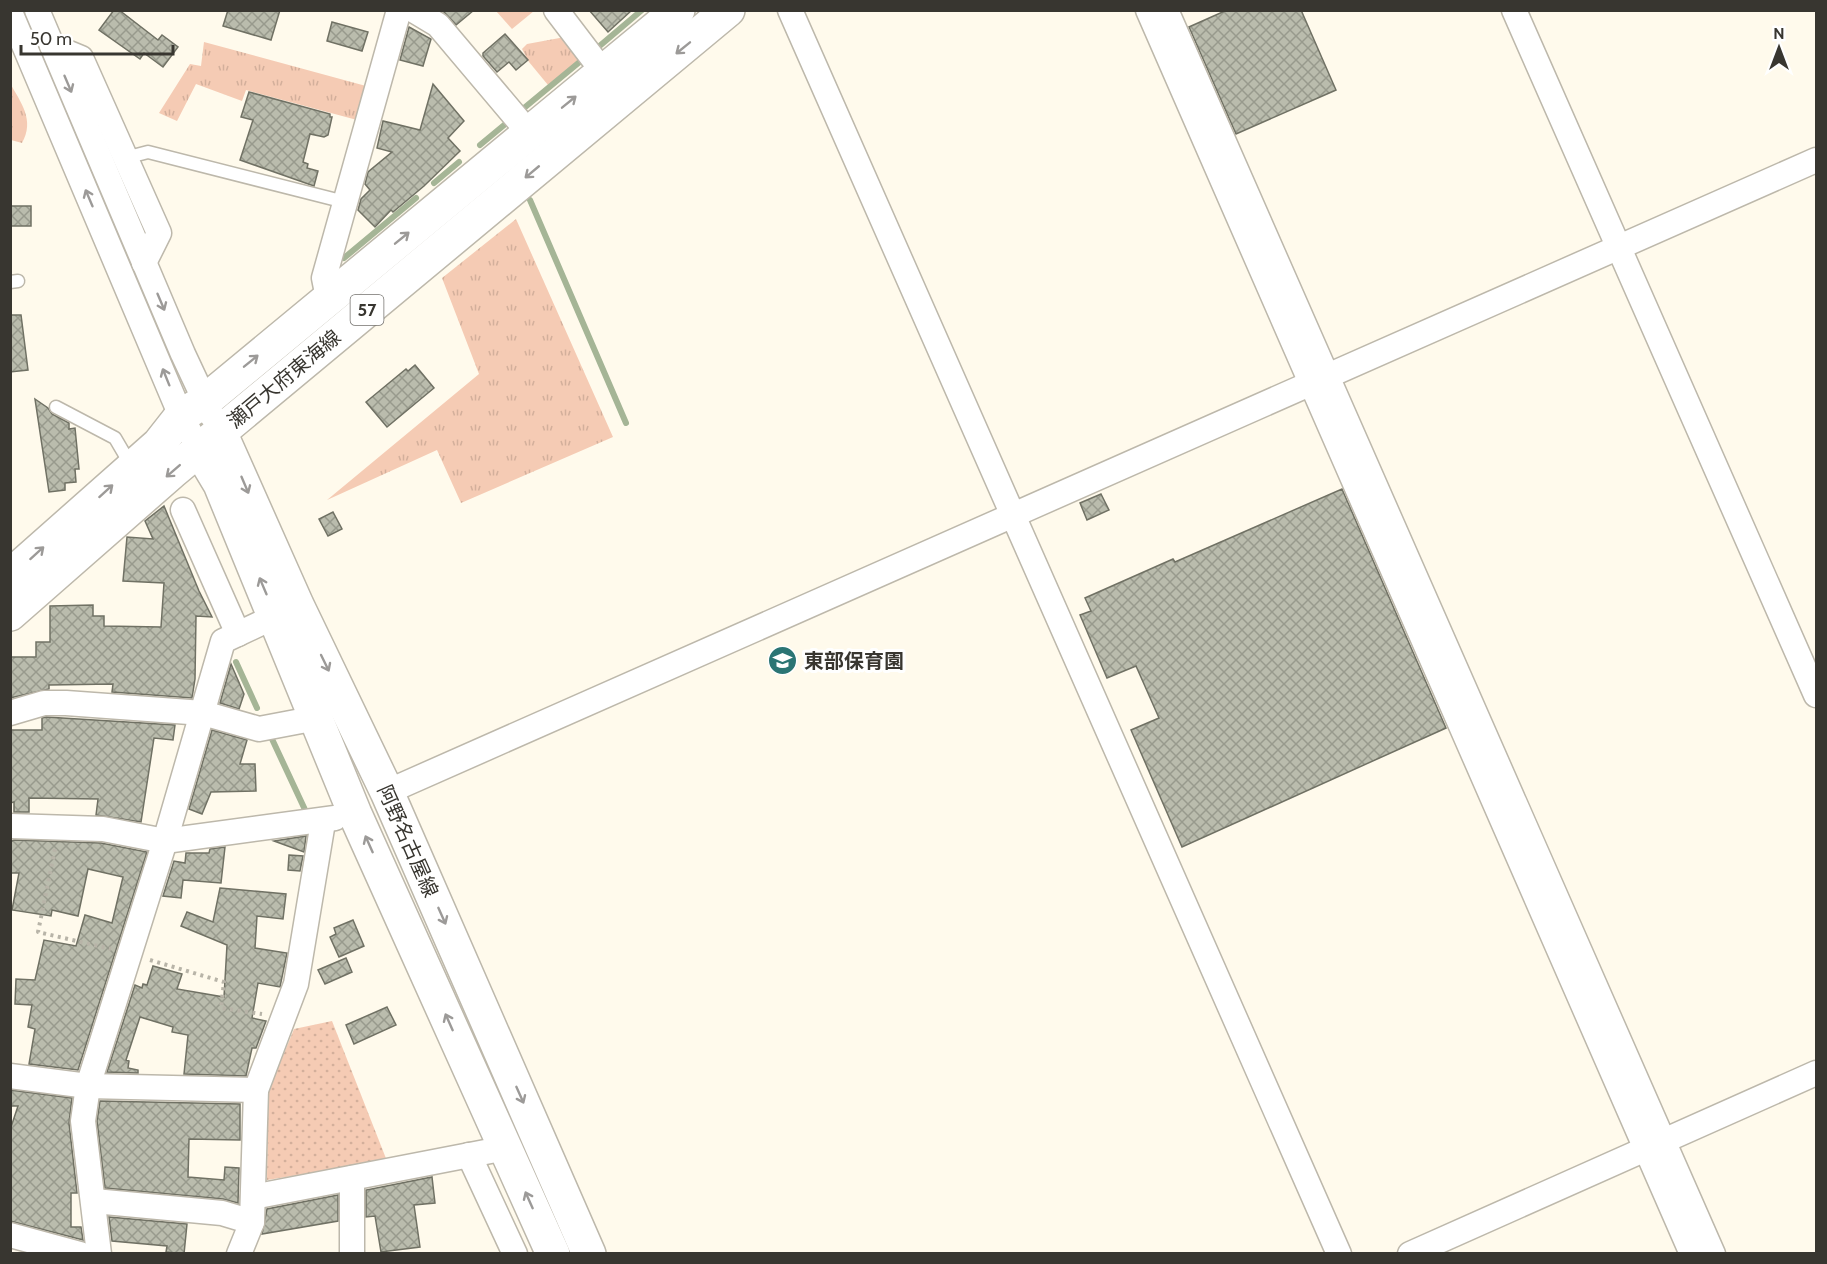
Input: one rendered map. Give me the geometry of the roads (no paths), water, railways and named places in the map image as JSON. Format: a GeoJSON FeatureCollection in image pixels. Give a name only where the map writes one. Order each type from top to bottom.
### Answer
{"type":"FeatureCollection","features":[{"type":"Feature","properties":{"kind":"main road","name":"瀬戸大府東海線"},"geometry":{"type":"LineString","coordinates":[[10,576],[159,444],[193,409],[678,10]]}},
{"type":"Feature","properties":{"kind":"main road","name":"瀬戸大府東海線"},"geometry":{"type":"LineString","coordinates":[[10,614],[209,441],[728,10]]}},
{"type":"Feature","properties":{"kind":"main road","name":"阿野名古屋線"},"geometry":{"type":"LineString","coordinates":[[209,441],[220,484],[276,616],[355,814],[553,1254]]}},
{"type":"Feature","properties":{"kind":"main road","name":"阿野名古屋線"},"geometry":{"type":"LineString","coordinates":[[209,441],[297,605],[387,792],[590,1254]]}},
{"type":"Feature","properties":{"kind":"street"},"geometry":{"type":"LineString","coordinates":[[37,10],[144,263],[193,409]]}},
{"type":"Feature","properties":{"kind":"street"},"geometry":{"type":"LineString","coordinates":[[328,298],[324,278],[399,10]]}},
{"type":"Feature","properties":{"kind":"street"},"geometry":{"type":"LineString","coordinates":[[413,10],[438,25],[530,134]]}},
{"type":"Feature","properties":{"kind":"street"},"geometry":{"type":"LineString","coordinates":[[556,10],[604,73]]}},
{"type":"Feature","properties":{"kind":"street"},"geometry":{"type":"LineString","coordinates":[[790,10],[1339,1254]]}},
{"type":"Feature","properties":{"kind":"street"},"geometry":{"type":"LineString","coordinates":[[1148,10],[1318,379],[1655,1144],[1713,1254]]}},
{"type":"Feature","properties":{"kind":"street"},"geometry":{"type":"LineString","coordinates":[[1167,10],[1318,379]]}},
{"type":"Feature","properties":{"kind":"street"},"geometry":{"type":"LineString","coordinates":[[1514,10],[1816,695]]}},
{"type":"Feature","properties":{"kind":"street"},"geometry":{"type":"LineString","coordinates":[[10,12],[209,441]]}},
{"type":"Feature","properties":{"kind":"street"},"geometry":{"type":"LineString","coordinates":[[52,45],[81,58],[159,233],[144,263]]}},
{"type":"Feature","properties":{"kind":"street"},"geometry":{"type":"LineString","coordinates":[[387,792],[1816,160]]}},
{"type":"Feature","properties":{"kind":"street"},"geometry":{"type":"LineString","coordinates":[[183,510],[238,634]]}},
{"type":"Feature","properties":{"kind":"street"},"geometry":{"type":"LineString","coordinates":[[99,1254],[83,1121],[88,1086],[165,841],[223,641],[276,616]]}},
{"type":"Feature","properties":{"kind":"street"},"geometry":{"type":"LineString","coordinates":[[10,713],[44,704],[66,703],[203,713],[259,729],[317,718]]}},
{"type":"Feature","properties":{"kind":"street"},"geometry":{"type":"LineString","coordinates":[[10,826],[104,829],[165,841],[323,822],[355,814]]}},
{"type":"Feature","properties":{"kind":"street"},"geometry":{"type":"LineString","coordinates":[[239,1254],[252,1222],[256,1090],[296,984],[323,822]]}},
{"type":"Feature","properties":{"kind":"street"},"geometry":{"type":"LineString","coordinates":[[1410,1254],[1816,1073]]}},
{"type":"Feature","properties":{"kind":"street"},"geometry":{"type":"LineString","coordinates":[[10,1076],[88,1086],[256,1090]]}},
{"type":"Feature","properties":{"kind":"street"},"geometry":{"type":"LineString","coordinates":[[1655,1144],[1692,1254]]}},
{"type":"Feature","properties":{"kind":"street"},"geometry":{"type":"LineString","coordinates":[[252,1197],[506,1148]]}},
{"type":"Feature","properties":{"kind":"street"},"geometry":{"type":"LineString","coordinates":[[469,1155],[515,1254]]}},
{"type":"Feature","properties":{"kind":"street"},"geometry":{"type":"LineString","coordinates":[[352,1178],[352,1254]]}},
{"type":"Feature","properties":{"kind":"street"},"geometry":{"type":"LineString","coordinates":[[94,1201],[222,1213],[252,1222]]}},
{"type":"Feature","properties":{"kind":"street"},"geometry":{"type":"LineString","coordinates":[[10,1235],[80,1254]]}},
{"type":"Feature","properties":{"kind":"lane"},"geometry":{"type":"LineString","coordinates":[[125,158],[148,152],[345,202]]}},
{"type":"Feature","properties":{"kind":"lane"},"geometry":{"type":"LineString","coordinates":[[56,407],[115,438],[132,467]]}},
{"type":"Feature","properties":{"kind":"waterway"},"geometry":{"type":"LineString","coordinates":[[596,49],[642,10]]}},
{"type":"Feature","properties":{"kind":"waterway"},"geometry":{"type":"LineString","coordinates":[[518,113],[582,60]]}},
{"type":"Feature","properties":{"kind":"waterway"},"geometry":{"type":"LineString","coordinates":[[480,145],[509,121]]}},
{"type":"Feature","properties":{"kind":"waterway"},"geometry":{"type":"LineString","coordinates":[[434,183],[459,162]]}},
{"type":"Feature","properties":{"kind":"waterway"},"geometry":{"type":"LineString","coordinates":[[344,258],[416,198]]}},
{"type":"Feature","properties":{"kind":"waterway"},"geometry":{"type":"LineString","coordinates":[[530,200],[626,423]]}},
{"type":"Feature","properties":{"kind":"waterway"},"geometry":{"type":"LineString","coordinates":[[236,662],[257,708]]}},
{"type":"Feature","properties":{"kind":"waterway"},"geometry":{"type":"LineString","coordinates":[[272,739],[307,814]]}},
{"type":"Feature","properties":{"kind":"place","name":"東部保育園"},"geometry":{"type":"Point","coordinates":[783,661]}}]}
